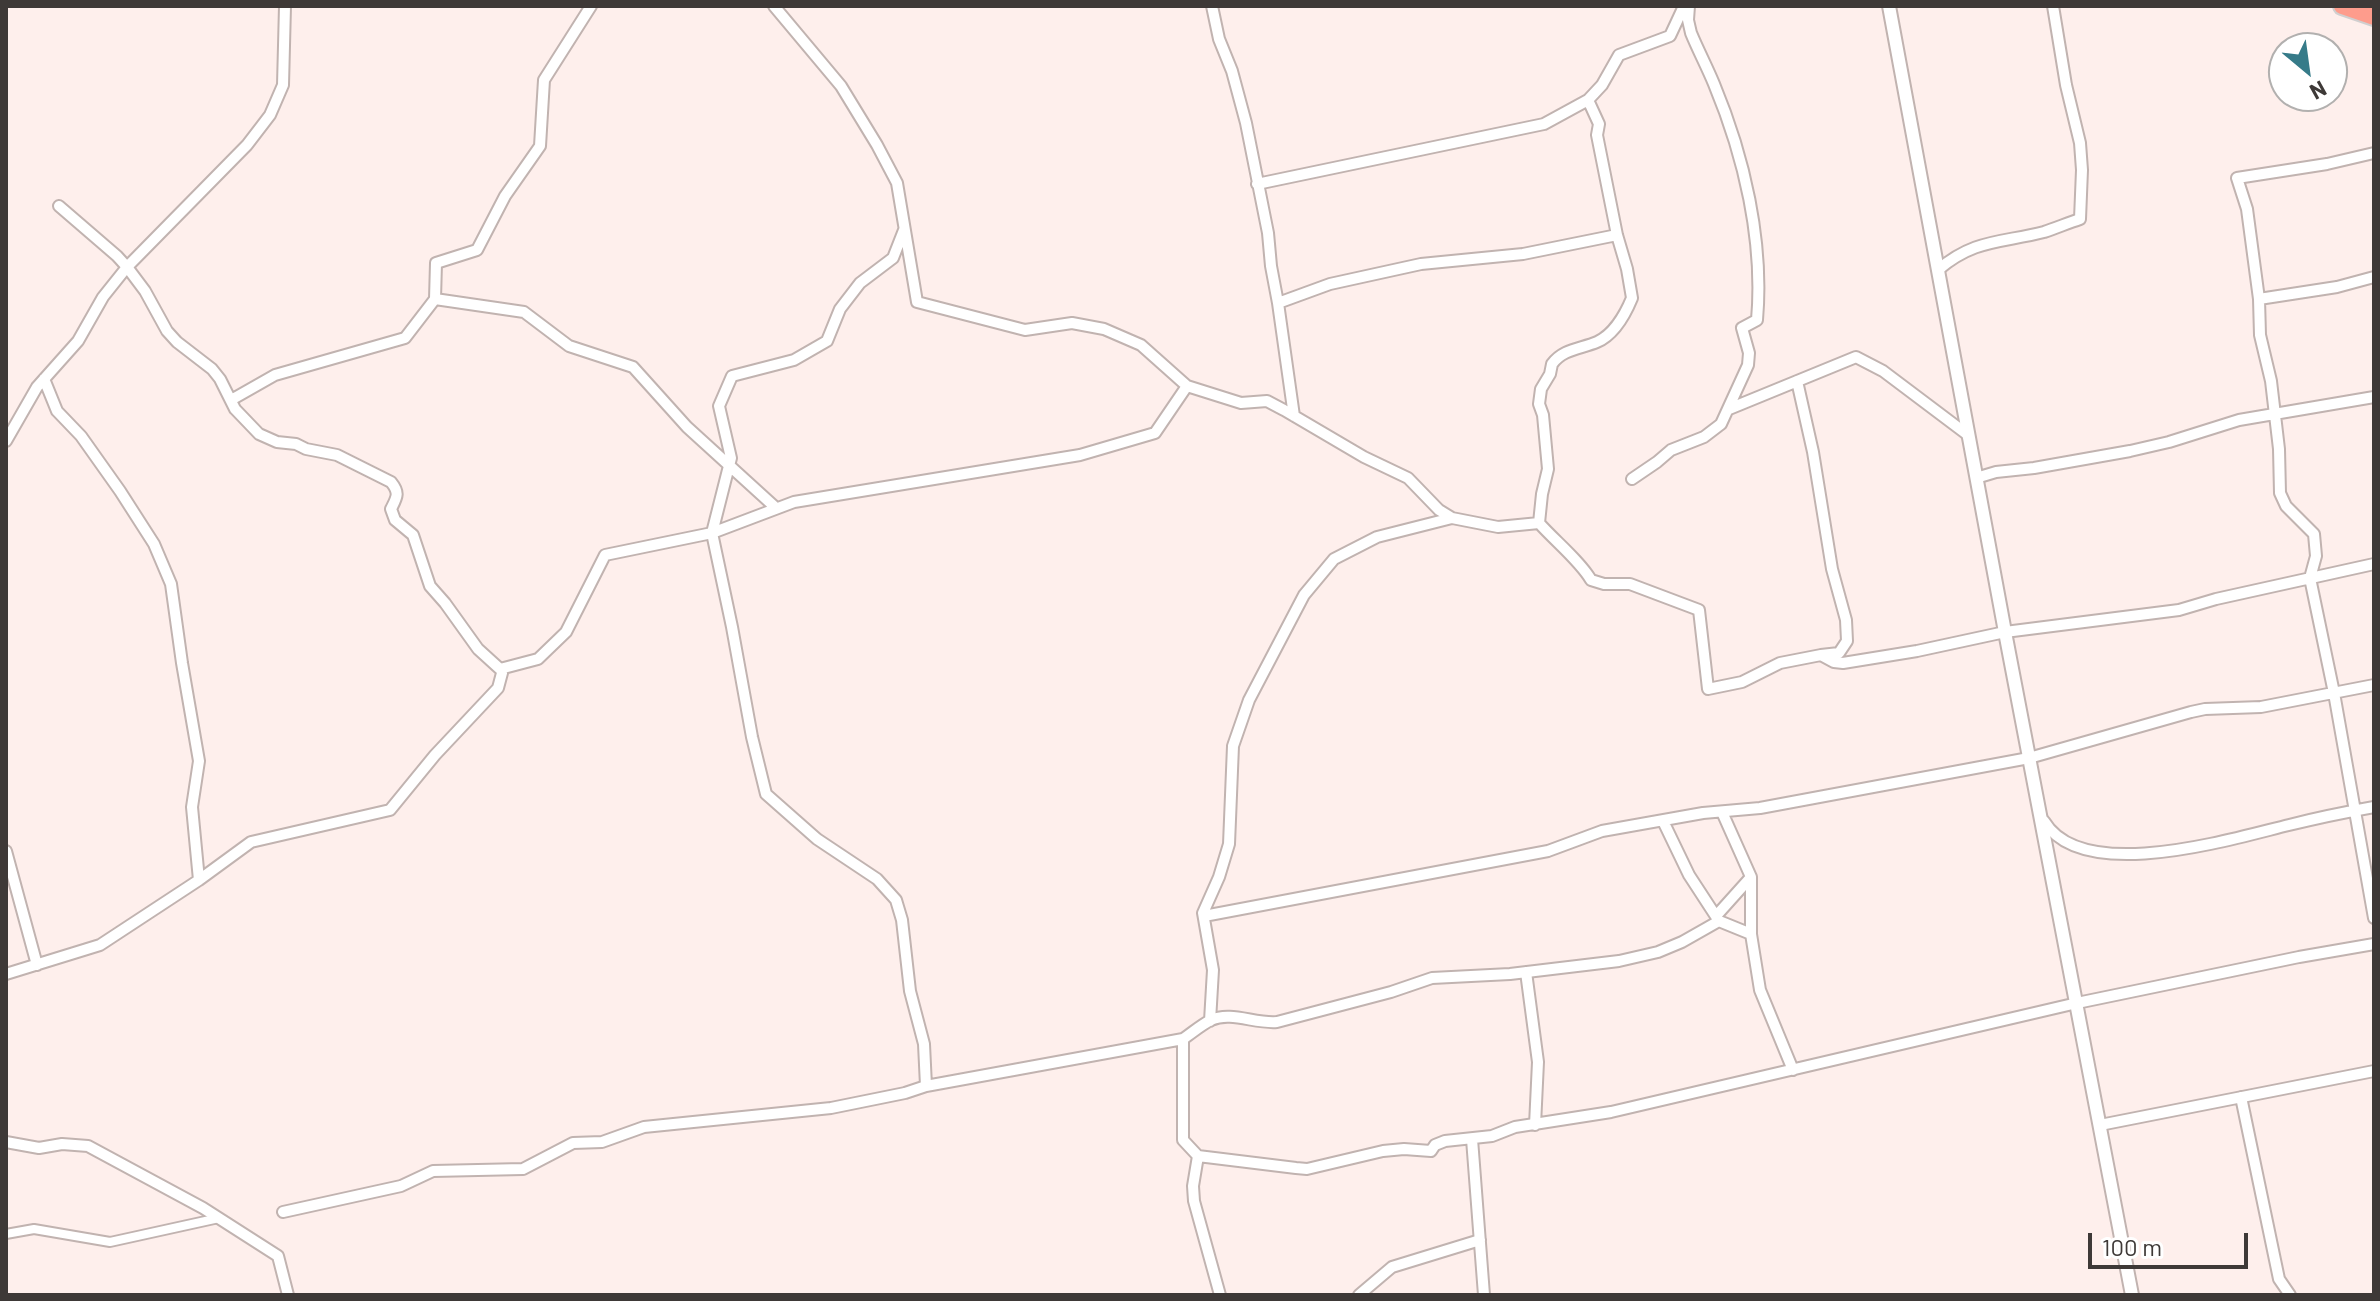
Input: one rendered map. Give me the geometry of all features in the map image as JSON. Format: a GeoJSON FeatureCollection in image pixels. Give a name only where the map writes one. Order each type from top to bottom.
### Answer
{"type":"FeatureCollection","features":[{"type":"Feature","properties":{"kind":"highway"},"geometry":{"type":"LineString","coordinates":[[2342,6],[2374,17]]}},
{"type":"Feature","properties":{"kind":"street"},"geometry":{"type":"LineString","coordinates":[[6,441],[37,387],[78,341],[103,297],[127,267],[247,145],[270,115],[283,85],[285,6]]}},
{"type":"Feature","properties":{"kind":"street"},"geometry":{"type":"LineString","coordinates":[[231,400],[275,375],[405,338],[435,299],[436,263],[477,250],[505,196],[540,146],[544,80],[591,6]]}},
{"type":"Feature","properties":{"kind":"street"},"geometry":{"type":"LineString","coordinates":[[774,6],[841,86],[897,183],[917,302],[1025,330],[1072,323],[1104,329],[1141,345],[1187,386],[1241,403],[1267,401],[1364,457],[1408,478],[1439,510],[1452,518],[1498,527],[1539,523]]}},
{"type":"Feature","properties":{"kind":"street"},"geometry":{"type":"LineString","coordinates":[[1212,6],[1219,39],[1232,71],[1246,123],[1268,233],[1294,416]]}},
{"type":"Feature","properties":{"kind":"street"},"geometry":{"type":"LineString","coordinates":[[1257,184],[1544,124],[1588,100],[1602,85],[1619,55],[1670,36],[1686,6]]}},
{"type":"Feature","properties":{"kind":"street"},"geometry":{"type":"LineString","coordinates":[[1632,479],[1671,450],[1713,432],[1729,409],[1748,365],[1749,353],[1742,328],[1757,320],[1757,266],[1751,200],[1715,85],[1691,33],[1686,6]]}},
{"type":"Feature","properties":{"kind":"street"},"geometry":{"type":"LineString","coordinates":[[1889,6],[2132,1295]]}},
{"type":"Feature","properties":{"kind":"street"},"geometry":{"type":"LineString","coordinates":[[1938,270],[1959,255],[1985,243],[2044,232],[2080,219],[2080,143],[2066,85],[2053,6]]}},
{"type":"Feature","properties":{"kind":"street"},"geometry":{"type":"LineString","coordinates":[[1588,100],[1599,124],[1597,135],[1632,298],[1609,335],[1555,359],[1541,389],[1539,404],[1543,415],[1548,469],[1539,523],[1591,580],[1604,584],[1630,584],[1699,610],[1708,689],[1742,682],[1780,663],[1839,653],[1847,641],[1846,620],[1832,569],[1813,452],[1797,381]]}},
{"type":"Feature","properties":{"kind":"street"},"geometry":{"type":"LineString","coordinates":[[2374,153],[2237,178],[2247,209],[2259,299],[2260,335],[2271,381],[2279,449],[2280,493],[2286,506],[2314,534],[2316,556],[2310,578],[2374,918]]}},
{"type":"Feature","properties":{"kind":"street"},"geometry":{"type":"LineString","coordinates":[[59,206],[127,267],[145,291],[167,331],[212,369],[235,409],[259,434],[277,442],[337,455],[391,482],[398,496],[391,509],[395,520],[413,535],[430,586],[478,649],[500,669],[538,659],[566,632],[605,555],[712,533],[794,502],[1080,455],[1155,433],[1187,386]]}},
{"type":"Feature","properties":{"kind":"street"},"geometry":{"type":"LineString","coordinates":[[904,228],[893,258],[860,283],[840,309],[827,341],[794,360],[732,376],[719,406],[731,458],[712,533],[766,794],[817,839],[877,879],[896,900],[902,920],[910,991],[924,1044],[926,1086]]}},
{"type":"Feature","properties":{"kind":"street"},"geometry":{"type":"LineString","coordinates":[[1278,303],[1330,284],[1421,264],[1523,254],[1617,235]]}},
{"type":"Feature","properties":{"kind":"street"},"geometry":{"type":"LineString","coordinates":[[2259,299],[2337,287],[2374,277]]}},
{"type":"Feature","properties":{"kind":"street"},"geometry":{"type":"LineString","coordinates":[[435,299],[524,312],[569,346],[633,367],[687,427],[776,508]]}},
{"type":"Feature","properties":{"kind":"street"},"geometry":{"type":"LineString","coordinates":[[1729,409],[1856,357],[1883,371],[1968,435]]}},
{"type":"Feature","properties":{"kind":"street"},"geometry":{"type":"LineString","coordinates":[[44,379],[57,411],[81,436],[154,544],[171,584],[199,761],[192,807],[199,880]]}},
{"type":"Feature","properties":{"kind":"street"},"geometry":{"type":"LineString","coordinates":[[1976,478],[1996,472],[2130,451],[2239,420],[2374,397]]}},
{"type":"Feature","properties":{"kind":"street"},"geometry":{"type":"LineString","coordinates":[[1210,1021],[1213,970],[1203,913],[1229,844],[1233,746],[1249,700],[1304,595],[1334,559],[1377,537],[1452,518]]}},
{"type":"Feature","properties":{"kind":"street"},"geometry":{"type":"LineString","coordinates":[[1821,655],[1843,663],[2005,632],[2179,610],[2374,564]]}},
{"type":"Feature","properties":{"kind":"street"},"geometry":{"type":"LineString","coordinates":[[6,974],[100,945],[251,842],[390,810],[435,755],[498,688],[502,673]]}},
{"type":"Feature","properties":{"kind":"street"},"geometry":{"type":"LineString","coordinates":[[1204,916],[1548,851],[1602,831],[1703,813],[1760,808],[2029,758],[2205,709],[2261,707],[2374,685]]}},
{"type":"Feature","properties":{"kind":"street"},"geometry":{"type":"LineString","coordinates":[[2040,815],[2050,832],[2088,850],[2114,854],[2154,853],[2213,843],[2374,807]]}},
{"type":"Feature","properties":{"kind":"street"},"geometry":{"type":"LineString","coordinates":[[1722,812],[1751,877],[1751,934],[1760,990],[1793,1070]]}},
{"type":"Feature","properties":{"kind":"street"},"geometry":{"type":"LineString","coordinates":[[1663,821],[1689,875],[1717,918],[1751,934]]}},
{"type":"Feature","properties":{"kind":"street"},"geometry":{"type":"LineString","coordinates":[[6,851],[37,965]]}},
{"type":"Feature","properties":{"kind":"street"},"geometry":{"type":"LineString","coordinates":[[283,1212],[401,1186],[433,1171],[523,1169],[573,1143],[602,1142],[644,1127],[831,1108],[926,1086],[1183,1039],[1210,1021],[1225,1017],[1251,1022],[1277,1022],[1432,978],[1526,972],[1619,961],[1658,952],[1682,942],[1717,918],[1751,877]]}},
{"type":"Feature","properties":{"kind":"street"},"geometry":{"type":"LineString","coordinates":[[1183,1039],[1183,1140],[1198,1156],[1307,1169],[1383,1151],[1431,1151],[1435,1145],[1445,1141],[1492,1136],[1515,1127],[1611,1112],[2077,1003],[2374,944]]}},
{"type":"Feature","properties":{"kind":"street"},"geometry":{"type":"LineString","coordinates":[[1526,972],[1538,1062],[1535,1125]]}},
{"type":"Feature","properties":{"kind":"street"},"geometry":{"type":"LineString","coordinates":[[2100,1125],[2374,1071]]}},
{"type":"Feature","properties":{"kind":"street"},"geometry":{"type":"LineString","coordinates":[[2241,1097],[2279,1279],[2290,1295]]}},
{"type":"Feature","properties":{"kind":"street"},"geometry":{"type":"LineString","coordinates":[[1472,1139],[1484,1295]]}},
{"type":"Feature","properties":{"kind":"street"},"geometry":{"type":"LineString","coordinates":[[6,1142],[39,1148],[62,1144],[88,1146],[120,1161],[220,1218],[278,1256],[288,1295]]}},
{"type":"Feature","properties":{"kind":"street"},"geometry":{"type":"LineString","coordinates":[[1198,1156],[1194,1201],[1220,1295]]}},
{"type":"Feature","properties":{"kind":"street"},"geometry":{"type":"LineString","coordinates":[[6,1234],[34,1229],[110,1242],[220,1218]]}},
{"type":"Feature","properties":{"kind":"street"},"geometry":{"type":"LineString","coordinates":[[1359,1295],[1392,1267],[1480,1240]]}}]}
